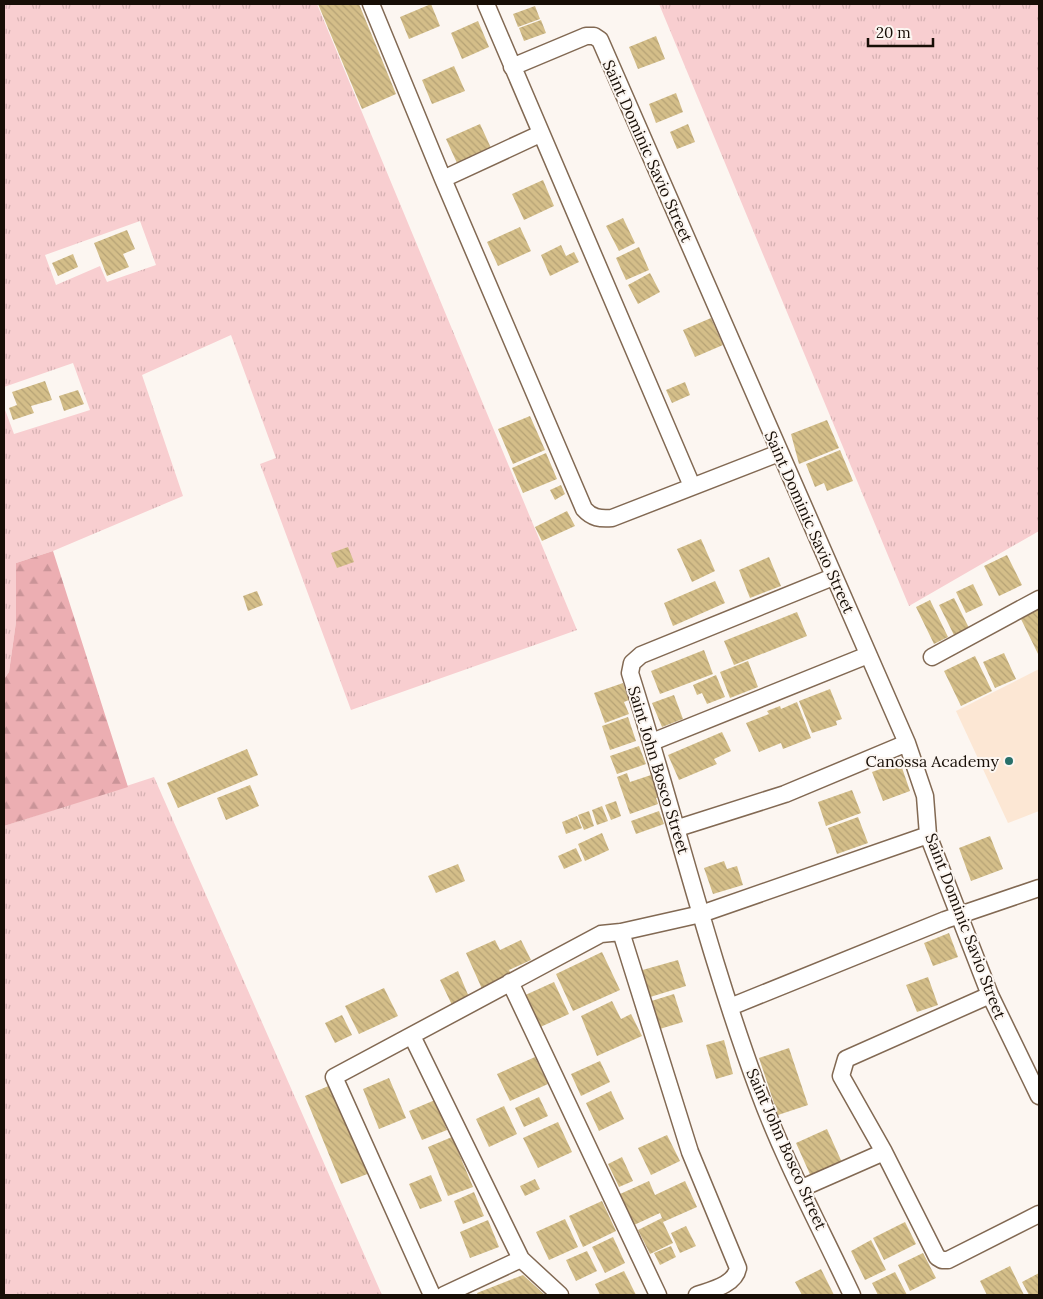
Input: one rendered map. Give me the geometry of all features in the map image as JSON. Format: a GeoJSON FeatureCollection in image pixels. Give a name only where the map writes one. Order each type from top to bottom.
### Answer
{"type":"FeatureCollection","features":[{"type":"Feature","properties":{"kind":"street"},"geometry":{"type":"LineString","coordinates":[[371,4],[442,179],[584,509],[594,517],[612,518],[779,453]]}},
{"type":"Feature","properties":{"kind":"street"},"geometry":{"type":"LineString","coordinates":[[486,4],[692,486]]}},
{"type":"Feature","properties":{"kind":"street","name":"Saint Dominic Savio Street"},"geometry":{"type":"LineString","coordinates":[[512,67],[586,36],[594,36],[600,40],[907,743],[925,796],[928,835],[990,995],[1039,1096]]}},
{"type":"Feature","properties":{"kind":"street"},"geometry":{"type":"LineString","coordinates":[[442,179],[540,134]]}},
{"type":"Feature","properties":{"kind":"street","name":"Saint John Bosco Street"},"geometry":{"type":"LineString","coordinates":[[833,577],[635,658],[630,673],[678,828],[701,914],[730,1008],[760,1094],[852,1295]]}},
{"type":"Feature","properties":{"kind":"street"},"geometry":{"type":"LineString","coordinates":[[932,657],[1039,599]]}},
{"type":"Feature","properties":{"kind":"street"},"geometry":{"type":"LineString","coordinates":[[652,742],[868,655]]}},
{"type":"Feature","properties":{"kind":"street"},"geometry":{"type":"LineString","coordinates":[[678,828],[785,794],[907,743]]}},
{"type":"Feature","properties":{"kind":"street"},"geometry":{"type":"LineString","coordinates":[[432,1295],[334,1077],[601,934],[621,932],[701,914],[928,835]]}},
{"type":"Feature","properties":{"kind":"street"},"geometry":{"type":"LineString","coordinates":[[730,1008],[959,916],[1039,888]]}},
{"type":"Feature","properties":{"kind":"street"},"geometry":{"type":"LineString","coordinates":[[621,932],[690,1152],[738,1268],[735,1277],[727,1284],[697,1295]]}},
{"type":"Feature","properties":{"kind":"street"},"geometry":{"type":"LineString","coordinates":[[510,982],[658,1295]]}},
{"type":"Feature","properties":{"kind":"street"},"geometry":{"type":"LineString","coordinates":[[990,995],[846,1059],[841,1076],[884,1152],[937,1257],[942,1260],[948,1260],[1039,1214]]}},
{"type":"Feature","properties":{"kind":"street"},"geometry":{"type":"LineString","coordinates":[[412,1036],[521,1259],[560,1295]]}},
{"type":"Feature","properties":{"kind":"street"},"geometry":{"type":"LineString","coordinates":[[802,1188],[884,1152]]}},
{"type":"Feature","properties":{"kind":"street"},"geometry":{"type":"LineString","coordinates":[[444,1295],[521,1259]]}},
{"type":"Feature","properties":{"kind":"shaded area","name":"Canossa Academy"},"geometry":{"type":"Polygon","coordinates":[[[1039,669],[1039,811],[1008,823],[956,711],[1039,669]]]}},
{"type":"Feature","properties":{"kind":"green space"},"geometry":{"type":"Polygon","coordinates":[[[4,4],[317,4],[577,630],[351,710],[260,464],[276,458],[231,335],[142,375],[183,496],[53,551],[16,563],[16,622],[9,672],[4,679],[4,407],[14,434],[90,410],[73,363],[4,387],[4,4]],[[140,221],[45,255],[56,285],[100,266],[107,282],[156,265],[140,221]]]}},
{"type":"Feature","properties":{"kind":"green space"},"geometry":{"type":"Polygon","coordinates":[[[659,4],[1039,4],[1039,531],[909,606],[659,4]]]}},
{"type":"Feature","properties":{"kind":"green space"},"geometry":{"type":"Polygon","coordinates":[[[53,551],[128,787],[4,826],[4,679],[9,672],[16,622],[16,563],[53,551]]]}},
{"type":"Feature","properties":{"kind":"green space"},"geometry":{"type":"Polygon","coordinates":[[[154,777],[382,1295],[4,1295],[4,826],[154,777]]]}},
{"type":"Feature","properties":{"kind":"building"},"geometry":{"type":"Polygon","coordinates":[[[318,4],[359,4],[396,94],[362,109],[318,4]]]}},
{"type":"Feature","properties":{"kind":"building"},"geometry":{"type":"Polygon","coordinates":[[[431,4],[440,26],[409,39],[400,17],[431,4]]]}},
{"type":"Feature","properties":{"kind":"building"},"geometry":{"type":"Polygon","coordinates":[[[535,6],[540,19],[518,27],[513,14],[535,6]]]}},
{"type":"Feature","properties":{"kind":"building"},"geometry":{"type":"Polygon","coordinates":[[[541,20],[546,33],[524,41],[519,28],[541,20]]]}},
{"type":"Feature","properties":{"kind":"building"},"geometry":{"type":"Polygon","coordinates":[[[478,21],[489,47],[462,59],[451,33],[478,21]]]}},
{"type":"Feature","properties":{"kind":"building"},"geometry":{"type":"Polygon","coordinates":[[[656,36],[665,59],[638,69],[629,47],[656,36]]]}},
{"type":"Feature","properties":{"kind":"building"},"geometry":{"type":"Polygon","coordinates":[[[454,66],[465,91],[432,104],[422,80],[454,66]]]}},
{"type":"Feature","properties":{"kind":"building"},"geometry":{"type":"Polygon","coordinates":[[[676,93],[683,112],[656,123],[649,104],[676,93]]]}},
{"type":"Feature","properties":{"kind":"building"},"geometry":{"type":"Polygon","coordinates":[[[480,124],[491,148],[457,163],[446,139],[480,124]]]}},
{"type":"Feature","properties":{"kind":"building"},"geometry":{"type":"Polygon","coordinates":[[[688,124],[695,142],[677,149],[670,132],[688,124]]]}},
{"type":"Feature","properties":{"kind":"building"},"geometry":{"type":"Polygon","coordinates":[[[543,180],[554,206],[524,220],[512,194],[543,180]]]}},
{"type":"Feature","properties":{"kind":"building"},"geometry":{"type":"Polygon","coordinates":[[[623,218],[635,243],[619,251],[606,226],[623,218]]]}},
{"type":"Feature","properties":{"kind":"building"},"geometry":{"type":"Polygon","coordinates":[[[520,227],[531,251],[498,266],[487,242],[520,227]]]}},
{"type":"Feature","properties":{"kind":"building"},"geometry":{"type":"Polygon","coordinates":[[[127,230],[135,249],[123,254],[129,267],[107,276],[94,243],[127,230]]]}},
{"type":"Feature","properties":{"kind":"building"},"geometry":{"type":"Polygon","coordinates":[[[561,245],[566,256],[574,252],[579,262],[550,276],[541,255],[561,245]]]}},
{"type":"Feature","properties":{"kind":"building"},"geometry":{"type":"Polygon","coordinates":[[[639,247],[649,270],[626,280],[616,258],[639,247]]]}},
{"type":"Feature","properties":{"kind":"building"},"geometry":{"type":"Polygon","coordinates":[[[73,254],[78,267],[58,276],[52,263],[73,254]]]}},
{"type":"Feature","properties":{"kind":"building"},"geometry":{"type":"Polygon","coordinates":[[[650,273],[660,292],[638,304],[628,285],[650,273]]]}},
{"type":"Feature","properties":{"kind":"building"},"geometry":{"type":"Polygon","coordinates":[[[711,318],[723,345],[695,357],[683,330],[711,318]]]}},
{"type":"Feature","properties":{"kind":"building"},"geometry":{"type":"Polygon","coordinates":[[[45,381],[52,400],[31,406],[34,413],[13,420],[9,408],[17,405],[12,392],[45,381]]]}},
{"type":"Feature","properties":{"kind":"building"},"geometry":{"type":"Polygon","coordinates":[[[685,382],[690,395],[672,403],[666,390],[685,382]]]}},
{"type":"Feature","properties":{"kind":"building"},"geometry":{"type":"Polygon","coordinates":[[[78,390],[84,404],[64,411],[59,396],[78,390]]]}},
{"type":"Feature","properties":{"kind":"building"},"geometry":{"type":"Polygon","coordinates":[[[530,416],[545,450],[513,464],[498,429],[530,416]]]}},
{"type":"Feature","properties":{"kind":"building"},"geometry":{"type":"Polygon","coordinates":[[[827,420],[839,448],[799,464],[791,434],[827,420]]]}},
{"type":"Feature","properties":{"kind":"building"},"geometry":{"type":"Polygon","coordinates":[[[840,450],[853,481],[827,491],[824,483],[815,487],[806,464],[840,450]]]}},
{"type":"Feature","properties":{"kind":"building"},"geometry":{"type":"Polygon","coordinates":[[[546,453],[557,479],[523,493],[512,468],[546,453]]]}},
{"type":"Feature","properties":{"kind":"building"},"geometry":{"type":"Polygon","coordinates":[[[561,485],[565,494],[555,500],[550,490],[561,485]]]}},
{"type":"Feature","properties":{"kind":"building"},"geometry":{"type":"Polygon","coordinates":[[[567,511],[575,526],[542,541],[535,527],[567,511]]]}},
{"type":"Feature","properties":{"kind":"building"},"geometry":{"type":"Polygon","coordinates":[[[701,539],[715,571],[692,582],[677,549],[701,539]]]}},
{"type":"Feature","properties":{"kind":"building"},"geometry":{"type":"Polygon","coordinates":[[[348,547],[354,562],[337,568],[331,553],[348,547]]]}},
{"type":"Feature","properties":{"kind":"building"},"geometry":{"type":"Polygon","coordinates":[[[1007,555],[1022,585],[999,596],[984,566],[1007,555]]]}},
{"type":"Feature","properties":{"kind":"building"},"geometry":{"type":"Polygon","coordinates":[[[769,557],[781,586],[750,598],[739,570],[769,557]]]}},
{"type":"Feature","properties":{"kind":"building"},"geometry":{"type":"Polygon","coordinates":[[[715,581],[725,603],[673,626],[664,603],[715,581]]]}},
{"type":"Feature","properties":{"kind":"building"},"geometry":{"type":"Polygon","coordinates":[[[973,584],[983,605],[966,613],[956,592],[973,584]]]}},
{"type":"Feature","properties":{"kind":"building"},"geometry":{"type":"Polygon","coordinates":[[[257,591],[263,605],[248,611],[243,596],[257,591]]]}},
{"type":"Feature","properties":{"kind":"building"},"geometry":{"type":"Polygon","coordinates":[[[954,598],[969,628],[954,635],[939,605],[954,598]]]}},
{"type":"Feature","properties":{"kind":"building"},"geometry":{"type":"Polygon","coordinates":[[[930,600],[948,637],[934,644],[916,607],[930,600]]]}},
{"type":"Feature","properties":{"kind":"building"},"geometry":{"type":"Polygon","coordinates":[[[1039,609],[1039,656],[1020,617],[1039,609]]]}},
{"type":"Feature","properties":{"kind":"building"},"geometry":{"type":"Polygon","coordinates":[[[797,612],[807,636],[734,665],[724,641],[797,612]]]}},
{"type":"Feature","properties":{"kind":"building"},"geometry":{"type":"Polygon","coordinates":[[[704,650],[713,674],[660,694],[651,671],[704,650]]]}},
{"type":"Feature","properties":{"kind":"building"},"geometry":{"type":"Polygon","coordinates":[[[1004,653],[1016,679],[995,688],[983,662],[1004,653]]]}},
{"type":"Feature","properties":{"kind":"building"},"geometry":{"type":"Polygon","coordinates":[[[975,656],[992,691],[961,706],[944,671],[975,656]]]}},
{"type":"Feature","properties":{"kind":"building"},"geometry":{"type":"Polygon","coordinates":[[[748,661],[758,687],[730,698],[720,672],[748,661]]]}},
{"type":"Feature","properties":{"kind":"building"},"geometry":{"type":"Polygon","coordinates":[[[716,675],[725,697],[707,704],[702,693],[697,695],[693,685],[716,675]]]}},
{"type":"Feature","properties":{"kind":"building"},"geometry":{"type":"Polygon","coordinates":[[[623,683],[629,700],[624,702],[629,714],[605,723],[594,693],[623,683]]]}},
{"type":"Feature","properties":{"kind":"building"},"geometry":{"type":"Polygon","coordinates":[[[830,689],[842,719],[836,721],[837,725],[812,733],[799,701],[830,689]]]}},
{"type":"Feature","properties":{"kind":"building"},"geometry":{"type":"Polygon","coordinates":[[[674,695],[683,719],[662,727],[652,703],[674,695]]]}},
{"type":"Feature","properties":{"kind":"building"},"geometry":{"type":"Polygon","coordinates":[[[797,702],[811,738],[783,749],[781,743],[759,752],[746,723],[769,714],[767,711],[780,706],[781,709],[797,702]]]}},
{"type":"Feature","properties":{"kind":"building"},"geometry":{"type":"Polygon","coordinates":[[[628,717],[636,741],[610,750],[602,726],[628,717]]]}},
{"type":"Feature","properties":{"kind":"building"},"geometry":{"type":"Polygon","coordinates":[[[722,732],[731,751],[714,759],[717,764],[679,780],[668,755],[722,732]]]}},
{"type":"Feature","properties":{"kind":"building"},"geometry":{"type":"Polygon","coordinates":[[[639,746],[646,764],[617,774],[610,756],[639,746]]]}},
{"type":"Feature","properties":{"kind":"building"},"geometry":{"type":"Polygon","coordinates":[[[247,749],[258,775],[178,808],[167,783],[247,749]]]}},
{"type":"Feature","properties":{"kind":"building"},"geometry":{"type":"Polygon","coordinates":[[[900,762],[910,791],[883,801],[872,772],[900,762]]]}},
{"type":"Feature","properties":{"kind":"building"},"geometry":{"type":"Polygon","coordinates":[[[627,773],[630,782],[651,775],[659,797],[656,798],[658,804],[630,814],[617,777],[627,773]]]}},
{"type":"Feature","properties":{"kind":"building"},"geometry":{"type":"Polygon","coordinates":[[[250,785],[259,806],[226,820],[217,798],[250,785]]]}},
{"type":"Feature","properties":{"kind":"building"},"geometry":{"type":"Polygon","coordinates":[[[852,790],[861,813],[826,826],[818,802],[852,790]]]}},
{"type":"Feature","properties":{"kind":"building"},"geometry":{"type":"Polygon","coordinates":[[[616,801],[621,816],[611,820],[605,805],[616,801]]]}},
{"type":"Feature","properties":{"kind":"building"},"geometry":{"type":"Polygon","coordinates":[[[602,806],[608,821],[597,825],[592,810],[602,806]]]}},
{"type":"Feature","properties":{"kind":"building"},"geometry":{"type":"Polygon","coordinates":[[[589,811],[594,826],[584,830],[578,815],[589,811]]]}},
{"type":"Feature","properties":{"kind":"building"},"geometry":{"type":"Polygon","coordinates":[[[659,811],[664,824],[636,834],[631,821],[659,811]]]}},
{"type":"Feature","properties":{"kind":"building"},"geometry":{"type":"Polygon","coordinates":[[[577,816],[582,828],[566,834],[562,822],[577,816]]]}},
{"type":"Feature","properties":{"kind":"building"},"geometry":{"type":"Polygon","coordinates":[[[858,817],[868,843],[837,854],[828,828],[858,817]]]}},
{"type":"Feature","properties":{"kind":"building"},"geometry":{"type":"Polygon","coordinates":[[[602,833],[609,850],[585,861],[578,844],[602,833]]]}},
{"type":"Feature","properties":{"kind":"building"},"geometry":{"type":"Polygon","coordinates":[[[990,836],[1003,869],[971,881],[959,848],[990,836]]]}},
{"type":"Feature","properties":{"kind":"building"},"geometry":{"type":"Polygon","coordinates":[[[576,848],[582,861],[564,869],[558,856],[576,848]]]}},
{"type":"Feature","properties":{"kind":"building"},"geometry":{"type":"Polygon","coordinates":[[[724,861],[727,869],[737,866],[743,885],[713,894],[704,868],[724,861]]]}},
{"type":"Feature","properties":{"kind":"building"},"geometry":{"type":"Polygon","coordinates":[[[458,864],[465,881],[436,893],[428,876],[458,864]]]}},
{"type":"Feature","properties":{"kind":"building"},"geometry":{"type":"Polygon","coordinates":[[[949,933],[958,957],[933,966],[924,943],[949,933]]]}},
{"type":"Feature","properties":{"kind":"building"},"geometry":{"type":"Polygon","coordinates":[[[495,940],[500,950],[521,940],[531,960],[509,970],[513,978],[483,991],[466,953],[495,940]]]}},
{"type":"Feature","properties":{"kind":"building"},"geometry":{"type":"Polygon","coordinates":[[[602,952],[620,990],[573,1011],[556,974],[602,952]]]}},
{"type":"Feature","properties":{"kind":"building"},"geometry":{"type":"Polygon","coordinates":[[[678,960],[686,986],[647,998],[639,971],[678,960]]]}},
{"type":"Feature","properties":{"kind":"building"},"geometry":{"type":"Polygon","coordinates":[[[458,971],[469,997],[452,1005],[440,980],[458,971]]]}},
{"type":"Feature","properties":{"kind":"building"},"geometry":{"type":"Polygon","coordinates":[[[928,977],[938,1005],[917,1012],[906,985],[928,977]]]}},
{"type":"Feature","properties":{"kind":"building"},"geometry":{"type":"Polygon","coordinates":[[[554,982],[569,1014],[536,1029],[521,997],[554,982]]]}},
{"type":"Feature","properties":{"kind":"building"},"geometry":{"type":"Polygon","coordinates":[[[384,988],[398,1016],[359,1034],[345,1006],[384,988]]]}},
{"type":"Feature","properties":{"kind":"building"},"geometry":{"type":"Polygon","coordinates":[[[674,994],[683,1022],[653,1031],[645,1003],[674,994]]]}},
{"type":"Feature","properties":{"kind":"building"},"geometry":{"type":"Polygon","coordinates":[[[612,1001],[621,1019],[631,1014],[642,1036],[597,1056],[581,1016],[612,1001]]]}},
{"type":"Feature","properties":{"kind":"building"},"geometry":{"type":"Polygon","coordinates":[[[342,1015],[352,1035],[335,1043],[325,1023],[342,1015]]]}},
{"type":"Feature","properties":{"kind":"building"},"geometry":{"type":"Polygon","coordinates":[[[724,1040],[733,1074],[716,1079],[706,1045],[724,1040]]]}},
{"type":"Feature","properties":{"kind":"building"},"geometry":{"type":"Polygon","coordinates":[[[789,1048],[808,1105],[778,1115],[759,1058],[789,1048]]]}},
{"type":"Feature","properties":{"kind":"building"},"geometry":{"type":"Polygon","coordinates":[[[535,1057],[548,1084],[510,1101],[497,1074],[535,1057]]]}},
{"type":"Feature","properties":{"kind":"building"},"geometry":{"type":"Polygon","coordinates":[[[600,1061],[610,1082],[581,1096],[571,1074],[600,1061]]]}},
{"type":"Feature","properties":{"kind":"building"},"geometry":{"type":"Polygon","coordinates":[[[389,1078],[406,1118],[379,1129],[363,1089],[389,1078]]]}},
{"type":"Feature","properties":{"kind":"building"},"geometry":{"type":"Polygon","coordinates":[[[333,1084],[370,1173],[341,1184],[305,1096],[333,1084]]]}},
{"type":"Feature","properties":{"kind":"building"},"geometry":{"type":"Polygon","coordinates":[[[611,1091],[624,1119],[599,1131],[586,1103],[611,1091]]]}},
{"type":"Feature","properties":{"kind":"building"},"geometry":{"type":"Polygon","coordinates":[[[539,1097],[548,1116],[524,1127],[515,1108],[539,1097]]]}},
{"type":"Feature","properties":{"kind":"building"},"geometry":{"type":"Polygon","coordinates":[[[435,1100],[447,1130],[422,1140],[409,1111],[435,1100]]]}},
{"type":"Feature","properties":{"kind":"building"},"geometry":{"type":"Polygon","coordinates":[[[504,1106],[517,1134],[489,1147],[476,1119],[504,1106]]]}},
{"type":"Feature","properties":{"kind":"building"},"geometry":{"type":"Polygon","coordinates":[[[558,1122],[572,1152],[538,1168],[523,1138],[558,1122]]]}},
{"type":"Feature","properties":{"kind":"building"},"geometry":{"type":"Polygon","coordinates":[[[827,1129],[844,1167],[813,1181],[796,1143],[827,1129]]]}},
{"type":"Feature","properties":{"kind":"building"},"geometry":{"type":"Polygon","coordinates":[[[667,1135],[680,1161],[651,1175],[638,1148],[667,1135]]]}},
{"type":"Feature","properties":{"kind":"building"},"geometry":{"type":"Polygon","coordinates":[[[452,1137],[473,1187],[448,1196],[428,1147],[452,1137]]]}},
{"type":"Feature","properties":{"kind":"building"},"geometry":{"type":"Polygon","coordinates":[[[622,1157],[633,1181],[619,1187],[608,1164],[622,1157]]]}},
{"type":"Feature","properties":{"kind":"building"},"geometry":{"type":"Polygon","coordinates":[[[431,1175],[442,1201],[420,1209],[409,1184],[431,1175]]]}},
{"type":"Feature","properties":{"kind":"building"},"geometry":{"type":"Polygon","coordinates":[[[535,1179],[540,1189],[525,1196],[520,1186],[535,1179]]]}},
{"type":"Feature","properties":{"kind":"building"},"geometry":{"type":"Polygon","coordinates":[[[649,1181],[655,1195],[685,1181],[697,1207],[663,1222],[673,1243],[650,1254],[638,1230],[662,1218],[660,1213],[634,1225],[620,1194],[649,1181]]]}},
{"type":"Feature","properties":{"kind":"building"},"geometry":{"type":"Polygon","coordinates":[[[474,1192],[484,1216],[463,1224],[454,1201],[474,1192]]]}},
{"type":"Feature","properties":{"kind":"building"},"geometry":{"type":"Polygon","coordinates":[[[602,1201],[616,1231],[583,1247],[569,1216],[602,1201]]]}},
{"type":"Feature","properties":{"kind":"building"},"geometry":{"type":"Polygon","coordinates":[[[565,1219],[578,1247],[549,1260],[536,1232],[565,1219]]]}},
{"type":"Feature","properties":{"kind":"building"},"geometry":{"type":"Polygon","coordinates":[[[488,1220],[499,1247],[470,1258],[460,1232],[488,1220]]]}},
{"type":"Feature","properties":{"kind":"building"},"geometry":{"type":"Polygon","coordinates":[[[905,1222],[916,1244],[884,1260],[873,1238],[905,1222]]]}},
{"type":"Feature","properties":{"kind":"building"},"geometry":{"type":"Polygon","coordinates":[[[686,1226],[696,1246],[680,1253],[671,1233],[686,1226]]]}},
{"type":"Feature","properties":{"kind":"building"},"geometry":{"type":"Polygon","coordinates":[[[613,1237],[625,1263],[605,1273],[592,1247],[613,1237]]]}},
{"type":"Feature","properties":{"kind":"building"},"geometry":{"type":"Polygon","coordinates":[[[871,1240],[886,1270],[865,1280],[851,1251],[871,1240]]]}},
{"type":"Feature","properties":{"kind":"building"},"geometry":{"type":"Polygon","coordinates":[[[671,1246],[676,1257],[660,1265],[654,1253],[671,1246]]]}},
{"type":"Feature","properties":{"kind":"building"},"geometry":{"type":"Polygon","coordinates":[[[587,1251],[597,1271],[576,1281],[566,1260],[587,1251]]]}},
{"type":"Feature","properties":{"kind":"building"},"geometry":{"type":"Polygon","coordinates":[[[923,1253],[936,1278],[910,1291],[898,1265],[923,1253]]]}},
{"type":"Feature","properties":{"kind":"building"},"geometry":{"type":"Polygon","coordinates":[[[1010,1266],[1024,1295],[987,1295],[980,1281],[1010,1266]]]}},
{"type":"Feature","properties":{"kind":"building"},"geometry":{"type":"Polygon","coordinates":[[[821,1269],[834,1295],[802,1295],[795,1282],[821,1269]]]}},
{"type":"Feature","properties":{"kind":"building"},"geometry":{"type":"Polygon","coordinates":[[[624,1271],[636,1295],[600,1295],[595,1284],[624,1271]]]}},
{"type":"Feature","properties":{"kind":"building"},"geometry":{"type":"Polygon","coordinates":[[[895,1272],[907,1295],[878,1295],[872,1283],[895,1272]]]}},
{"type":"Feature","properties":{"kind":"building"},"geometry":{"type":"Polygon","coordinates":[[[1039,1273],[1039,1295],[1029,1295],[1022,1282],[1039,1273]]]}},
{"type":"Feature","properties":{"kind":"building"},"geometry":{"type":"Polygon","coordinates":[[[523,1275],[545,1295],[478,1295],[477,1293],[523,1275]]]}},
{"type":"Feature","properties":{"kind":"place","name":"Canossa Academy"},"geometry":{"type":"Point","coordinates":[1009,761]}}]}
